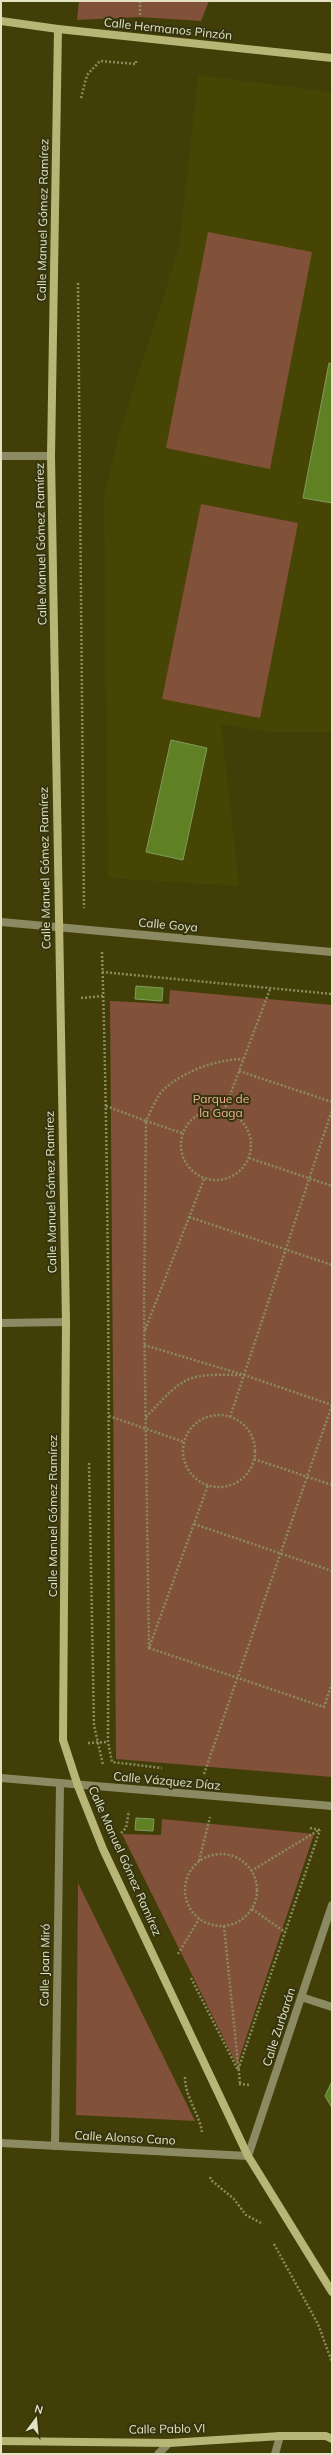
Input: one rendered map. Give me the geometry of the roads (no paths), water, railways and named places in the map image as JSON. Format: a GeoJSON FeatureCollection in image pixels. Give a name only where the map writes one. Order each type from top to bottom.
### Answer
{"type":"FeatureCollection","features":[{"type":"Feature","properties":{"kind":"street","name":"Calle Hermanos Pinzón"},"geometry":{"type":"LineString","coordinates":[[1,21],[138,38],[332,58]]}},
{"type":"Feature","properties":{"kind":"street","name":"Calle Manuel Gómez Ramírez"},"geometry":{"type":"LineString","coordinates":[[58,29],[51,456],[66,1322],[63,1740],[78,1786],[103,1849],[248,2156],[332,2292]]}},
{"type":"Feature","properties":{"kind":"street"},"geometry":{"type":"LineString","coordinates":[[1,456],[51,456]]}},
{"type":"Feature","properties":{"kind":"street","name":"Calle Goya"},"geometry":{"type":"LineString","coordinates":[[1,922],[332,952]]}},
{"type":"Feature","properties":{"kind":"street"},"geometry":{"type":"LineString","coordinates":[[1,1323],[66,1322]]}},
{"type":"Feature","properties":{"kind":"street","name":"Calle Vázquez Díaz"},"geometry":{"type":"LineString","coordinates":[[1,1778],[78,1786],[332,1806]]}},
{"type":"Feature","properties":{"kind":"street","name":"Calle Joan Miró"},"geometry":{"type":"LineString","coordinates":[[55,2146],[60,1784]]}},
{"type":"Feature","properties":{"kind":"street","name":"Calle Zurbarán"},"geometry":{"type":"LineString","coordinates":[[248,2156],[332,1904]]}},
{"type":"Feature","properties":{"kind":"street"},"geometry":{"type":"LineString","coordinates":[[302,1997],[332,2007]]}},
{"type":"Feature","properties":{"kind":"street","name":"Calle Alonso Cano"},"geometry":{"type":"LineString","coordinates":[[1,2143],[248,2156]]}},
{"type":"Feature","properties":{"kind":"street"},"geometry":{"type":"LineString","coordinates":[[275,2454],[280,2436]]}},
{"type":"Feature","properties":{"kind":"street","name":"Calle Pablo VI"},"geometry":{"type":"LineString","coordinates":[[1,2441],[169,2442],[280,2436],[326,2436],[332,2439]]}},
{"type":"Feature","properties":{"kind":"street"},"geometry":{"type":"LineString","coordinates":[[158,2454],[169,2442]]}},
{"type":"Feature","properties":{"kind":"park label","name":"Parque de la Gaga"},"geometry":{"type":"Point","coordinates":[221,1106]}}]}
